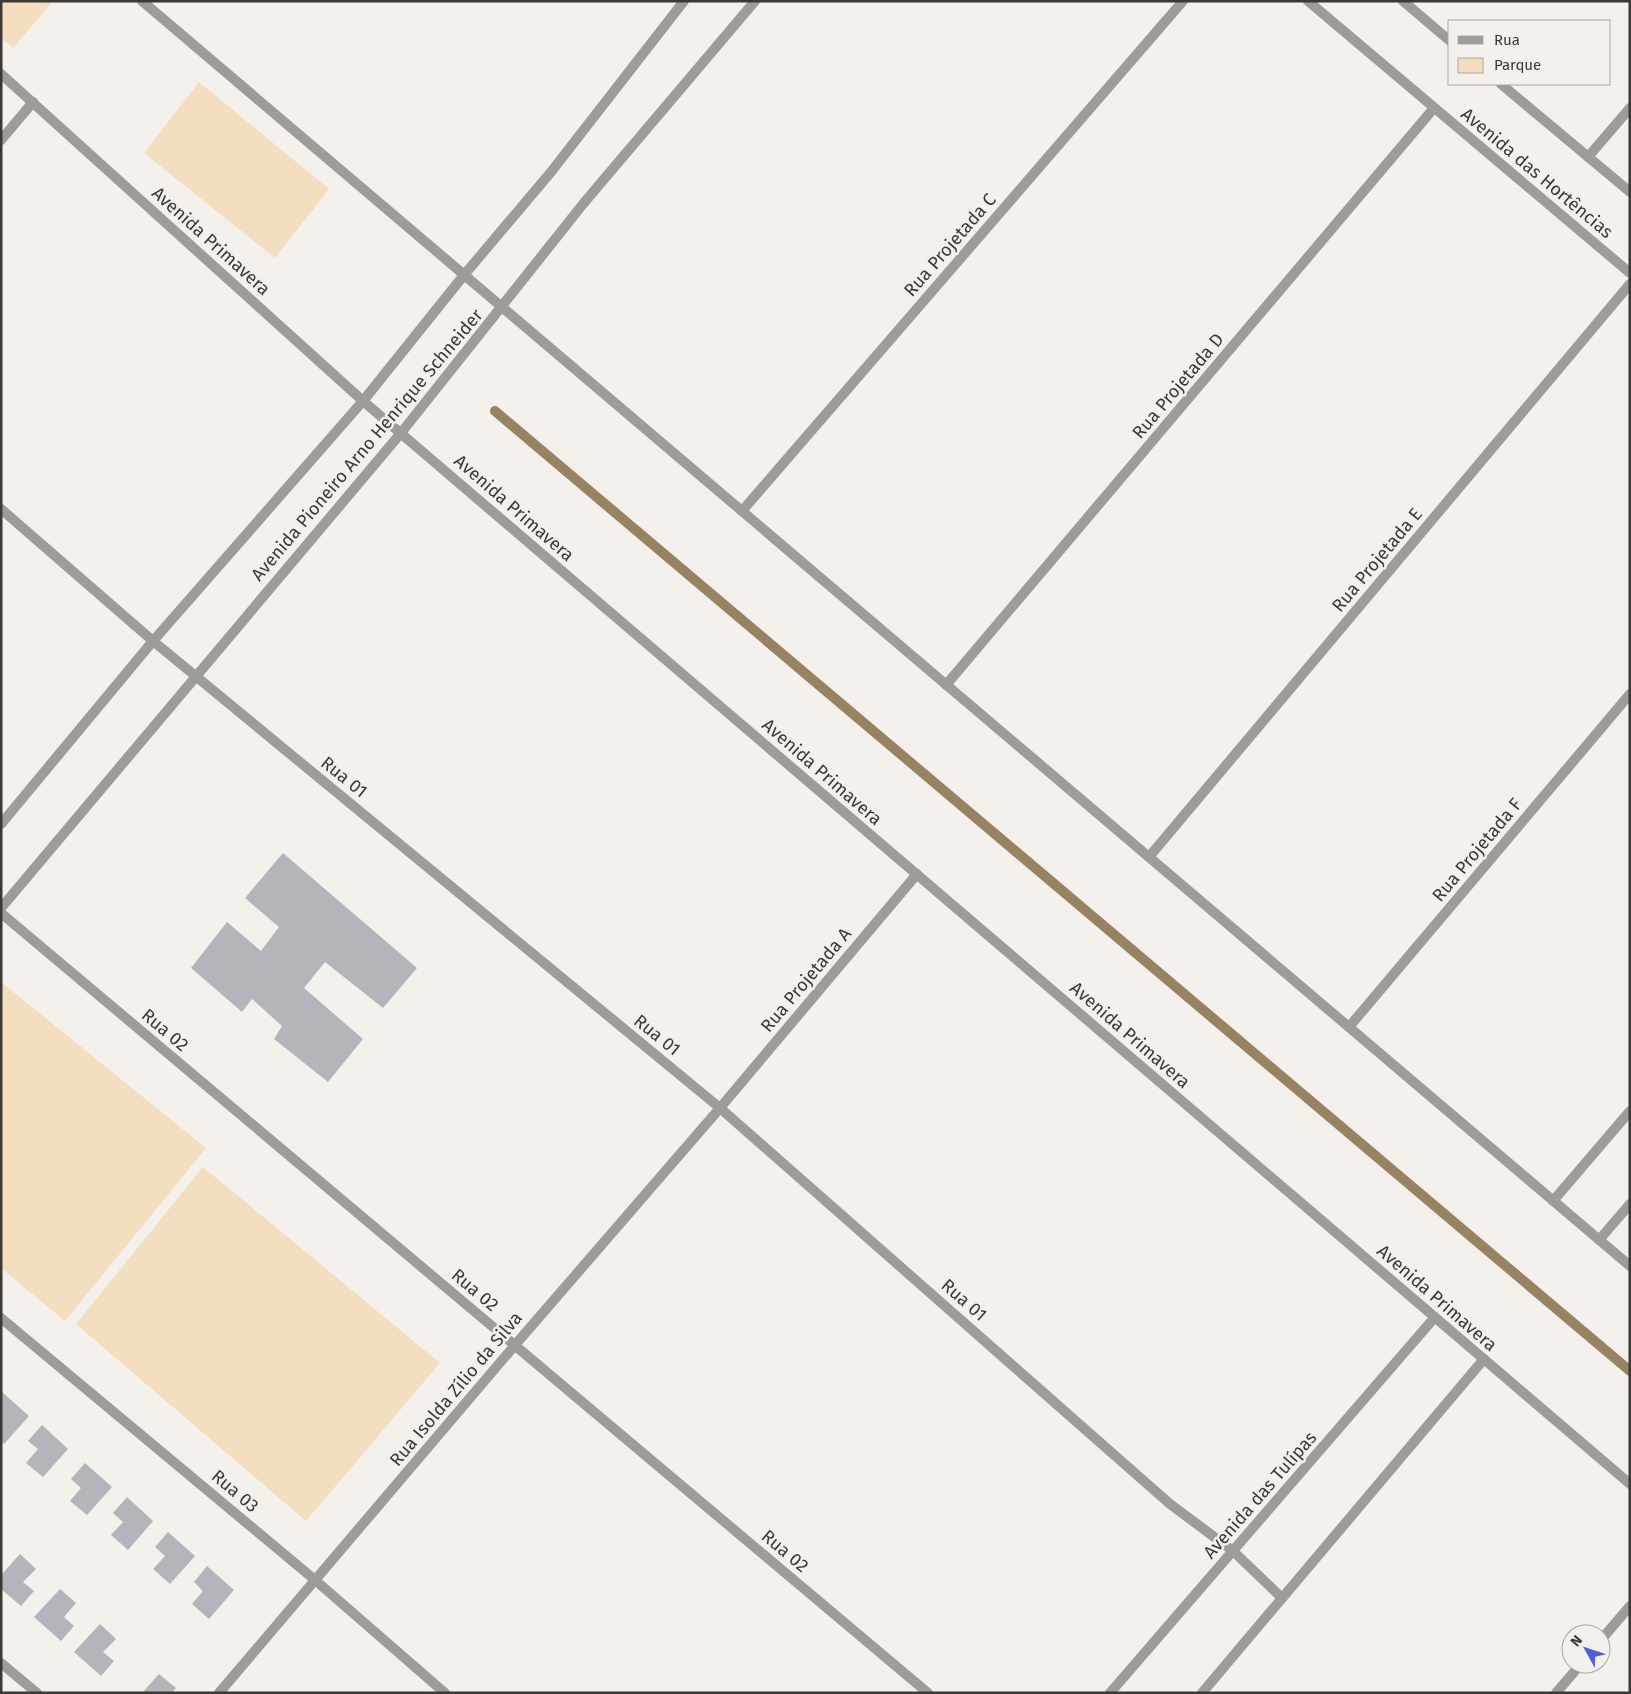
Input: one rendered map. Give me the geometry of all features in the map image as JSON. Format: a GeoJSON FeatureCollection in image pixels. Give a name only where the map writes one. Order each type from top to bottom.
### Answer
{"type":"FeatureCollection","features":[{"type":"Feature","properties":{"kind":"street"},"geometry":{"type":"LineString","coordinates":[[142,1],[1630,1266]]}},
{"type":"Feature","properties":{"kind":"street","name":"Avenida Pioneiro Arno Henrique Schneider"},"geometry":{"type":"LineString","coordinates":[[1,824],[153,641],[363,401],[464,275],[551,172],[684,1]]}},
{"type":"Feature","properties":{"kind":"street","name":"Avenida Pioneiro Arno Henrique Schneider"},"geometry":{"type":"LineString","coordinates":[[1,908],[401,433],[583,204],[755,1]]}},
{"type":"Feature","properties":{"kind":"street","name":"Rua Projetada C"},"geometry":{"type":"LineString","coordinates":[[742,511],[1183,1]]}},
{"type":"Feature","properties":{"kind":"street","name":"Avenida das Hortências"},"geometry":{"type":"LineString","coordinates":[[1308,1],[1630,273]]}},
{"type":"Feature","properties":{"kind":"street"},"geometry":{"type":"LineString","coordinates":[[1402,1],[1448,39]]}},
{"type":"Feature","properties":{"kind":"street","name":"Avenida Primavera"},"geometry":{"type":"LineString","coordinates":[[1,74],[363,401],[1630,1484]]}},
{"type":"Feature","properties":{"kind":"street"},"geometry":{"type":"LineString","coordinates":[[1502,85],[1630,192]]}},
{"type":"Feature","properties":{"kind":"street"},"geometry":{"type":"LineString","coordinates":[[1,140],[33,102]]}},
{"type":"Feature","properties":{"kind":"street","name":"Rua Projetada D"},"geometry":{"type":"LineString","coordinates":[[946,685],[1434,108]]}},
{"type":"Feature","properties":{"kind":"street"},"geometry":{"type":"LineString","coordinates":[[1588,157],[1630,108]]}},
{"type":"Feature","properties":{"kind":"street","name":"Rua Projetada E"},"geometry":{"type":"LineString","coordinates":[[1149,857],[1630,284]]}},
{"type":"Feature","properties":{"kind":"street","name":"Rua 01"},"geometry":{"type":"LineString","coordinates":[[1,509],[196,677],[720,1108],[1170,1504],[1233,1551],[1282,1598]]}},
{"type":"Feature","properties":{"kind":"street","name":"Rua Projetada F"},"geometry":{"type":"LineString","coordinates":[[1349,1028],[1630,694]]}},
{"type":"Feature","properties":{"kind":"street","name":"Rua Projetada A"},"geometry":{"type":"LineString","coordinates":[[720,1108],[917,874]]}},
{"type":"Feature","properties":{"kind":"street","name":"Rua 02"},"geometry":{"type":"LineString","coordinates":[[1,913],[928,1693]]}},
{"type":"Feature","properties":{"kind":"street","name":"Rua Isolda Zílio da Silva"},"geometry":{"type":"LineString","coordinates":[[219,1693],[515,1345],[720,1108]]}},
{"type":"Feature","properties":{"kind":"street"},"geometry":{"type":"LineString","coordinates":[[1553,1201],[1630,1111]]}},
{"type":"Feature","properties":{"kind":"street"},"geometry":{"type":"LineString","coordinates":[[1599,1240],[1630,1204]]}},
{"type":"Feature","properties":{"kind":"street","name":"Avenida das Tulípas"},"geometry":{"type":"LineString","coordinates":[[1110,1693],[1434,1317]]}},
{"type":"Feature","properties":{"kind":"street","name":"Rua 03"},"geometry":{"type":"LineString","coordinates":[[1,1318],[315,1580],[444,1693]]}},
{"type":"Feature","properties":{"kind":"street"},"geometry":{"type":"LineString","coordinates":[[1202,1693],[1484,1359]]}},
{"type":"Feature","properties":{"kind":"street"},"geometry":{"type":"LineString","coordinates":[[1611,1628],[1630,1606]]}},
{"type":"Feature","properties":{"kind":"street"},"geometry":{"type":"LineString","coordinates":[[1,1663],[37,1693]]}},
{"type":"Feature","properties":{"kind":"street"},"geometry":{"type":"LineString","coordinates":[[1556,1693],[1572,1674]]}},
{"type":"Feature","properties":{"kind":"green space"},"geometry":{"type":"Polygon","coordinates":[[[1,1],[53,1],[13,48],[1,38],[1,1]]]}},
{"type":"Feature","properties":{"kind":"green space"},"geometry":{"type":"Polygon","coordinates":[[[199,82],[329,189],[275,258],[144,153],[199,82]]]}},
{"type":"Feature","properties":{"kind":"green space"},"geometry":{"type":"Polygon","coordinates":[[[1,982],[206,1148],[65,1321],[1,1268],[1,982]]]}},
{"type":"Feature","properties":{"kind":"green space"},"geometry":{"type":"Polygon","coordinates":[[[203,1167],[440,1363],[306,1521],[76,1324],[203,1167]]]}},
{"type":"Feature","properties":{"kind":"building"},"geometry":{"type":"Polygon","coordinates":[[[283,853],[417,968],[383,1008],[325,962],[304,988],[363,1039],[328,1082],[274,1039],[282,1026],[252,999],[242,1012],[191,968],[227,922],[261,951],[279,927],[245,898],[283,853]]]}},
{"type":"Feature","properties":{"kind":"building"},"geometry":{"type":"Polygon","coordinates":[[[2,1392],[29,1416],[4,1444],[1,1442],[2,1392]]]}},
{"type":"Feature","properties":{"kind":"building"},"geometry":{"type":"Polygon","coordinates":[[[42,1425],[68,1449],[43,1477],[26,1463],[38,1449],[28,1441],[42,1425]]]}},
{"type":"Feature","properties":{"kind":"building"},"geometry":{"type":"Polygon","coordinates":[[[85,1463],[112,1487],[87,1515],[70,1501],[81,1488],[71,1479],[85,1463]]]}},
{"type":"Feature","properties":{"kind":"building"},"geometry":{"type":"Polygon","coordinates":[[[127,1497],[153,1521],[128,1550],[111,1535],[123,1522],[113,1513],[127,1497]]]}},
{"type":"Feature","properties":{"kind":"building"},"geometry":{"type":"Polygon","coordinates":[[[168,1532],[195,1556],[170,1584],[153,1569],[165,1556],[155,1547],[168,1532]]]}},
{"type":"Feature","properties":{"kind":"building"},"geometry":{"type":"Polygon","coordinates":[[[20,1554],[36,1569],[23,1582],[34,1591],[21,1606],[1,1589],[1,1575],[20,1554]]]}},
{"type":"Feature","properties":{"kind":"building"},"geometry":{"type":"Polygon","coordinates":[[[207,1566],[234,1590],[209,1619],[192,1604],[203,1591],[194,1582],[207,1566]]]}},
{"type":"Feature","properties":{"kind":"building"},"geometry":{"type":"Polygon","coordinates":[[[60,1589],[76,1603],[64,1617],[74,1626],[61,1641],[34,1617],[60,1589]]]}},
{"type":"Feature","properties":{"kind":"building"},"geometry":{"type":"Polygon","coordinates":[[[100,1624],[116,1639],[103,1652],[114,1661],[101,1676],[74,1652],[100,1624]]]}},
{"type":"Feature","properties":{"kind":"building"},"geometry":{"type":"Polygon","coordinates":[[[159,1674],[176,1688],[172,1693],[142,1693],[159,1674]]]}},
{"type":"Feature","properties":{"kind":"waterway"},"geometry":{"type":"LineString","coordinates":[[495,411],[1630,1371]]}}]}
